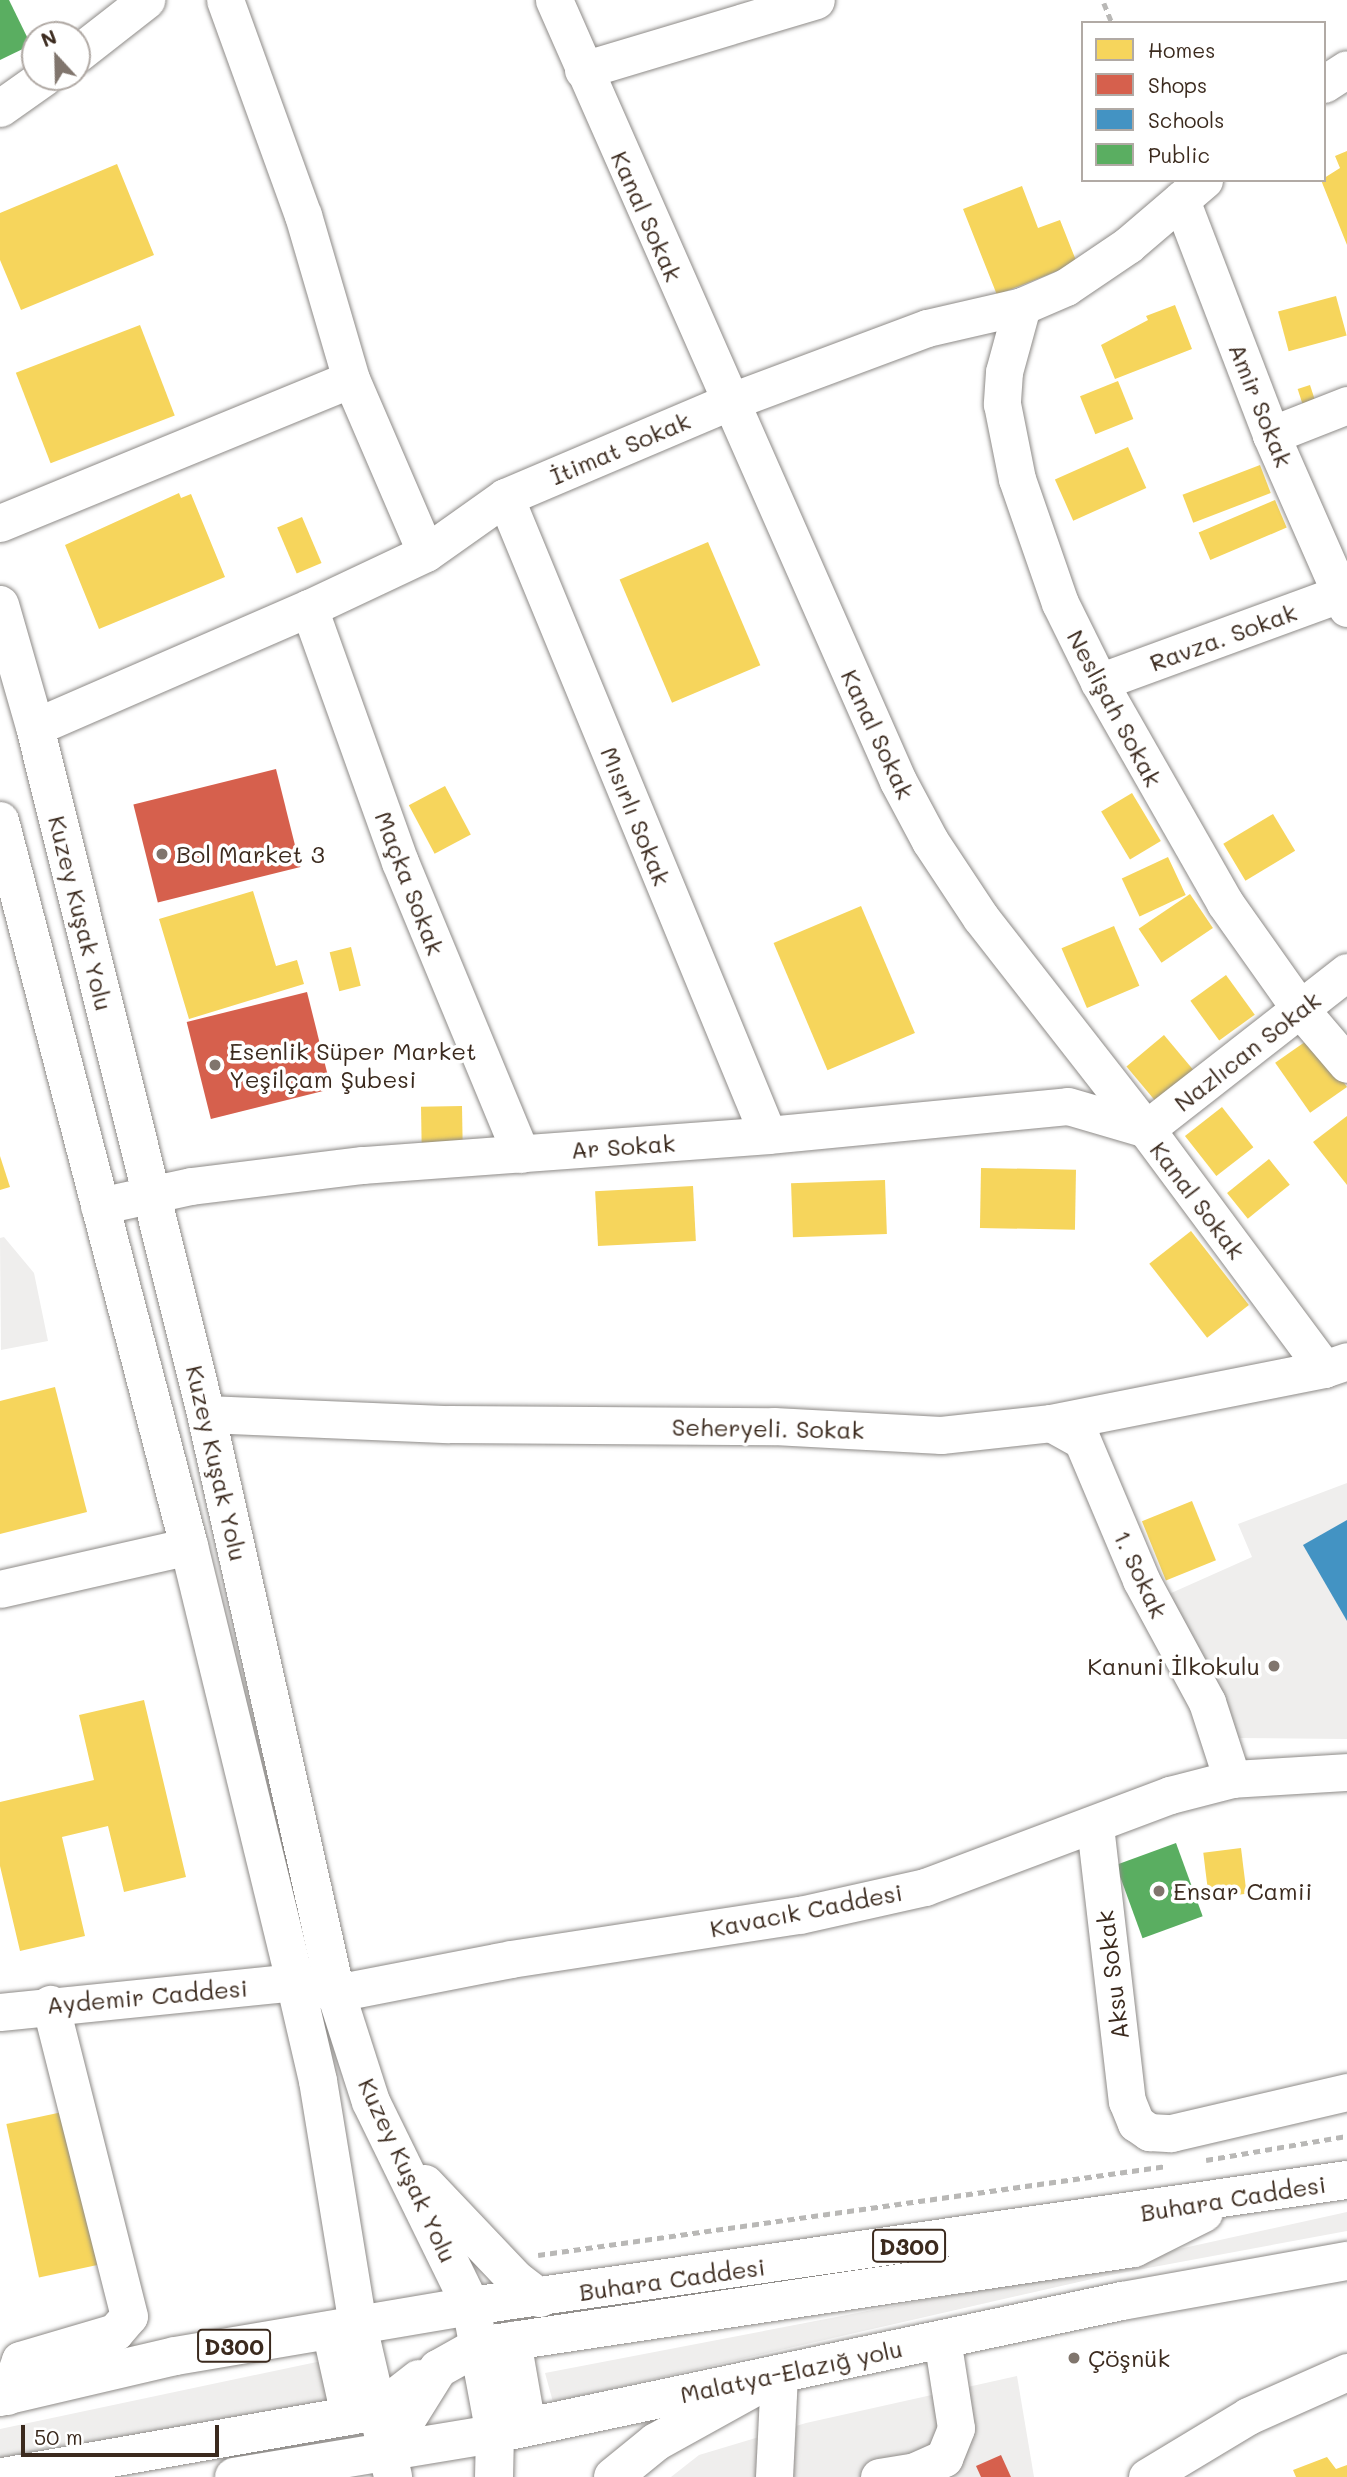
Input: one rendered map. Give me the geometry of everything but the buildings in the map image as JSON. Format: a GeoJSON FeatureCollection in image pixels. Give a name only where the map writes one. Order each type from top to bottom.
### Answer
{"type":"FeatureCollection","features":[{"type":"Feature","properties":{"kind":"main road","name":"Kuzey Kuşak Yolu"},"geometry":{"type":"LineString","coordinates":[[0,605],[35,727],[206,1414],[336,1993],[371,2102],[471,2306],[496,2344],[511,2430],[495,2477]]}},
{"type":"Feature","properties":{"kind":"main road","name":"Kuzey Kuşak Yolu"},"geometry":{"type":"LineString","coordinates":[[2,837],[189,1546],[295,1982],[318,2081],[344,2328],[364,2414],[390,2464]]}},
{"type":"Feature","properties":{"kind":"main road"},"geometry":{"type":"LineString","coordinates":[[393,2147],[497,2260],[540,2298]]}},
{"type":"Feature","properties":{"kind":"main road","name":"Buhara Caddesi"},"geometry":{"type":"LineString","coordinates":[[3,2397],[175,2356],[471,2306],[1347,2180]]}},
{"type":"Feature","properties":{"kind":"main road"},"geometry":{"type":"LineString","coordinates":[[390,2464],[438,2369],[496,2344],[1134,2248],[1237,2197]]}},
{"type":"Feature","properties":{"kind":"main road","name":"Malatya-Elazığ yolu"},"geometry":{"type":"LineString","coordinates":[[234,2477],[390,2464],[511,2430],[942,2339],[1347,2261]]}},
{"type":"Feature","properties":{"kind":"main road"},"geometry":{"type":"LineString","coordinates":[[3,2477],[364,2414],[414,2385],[471,2306]]}},
{"type":"Feature","properties":{"kind":"main road"},"geometry":{"type":"LineString","coordinates":[[613,2477],[656,2442],[779,2374]]}},
{"type":"Feature","properties":{"kind":"street"},"geometry":{"type":"LineString","coordinates":[[91,43],[145,0]]}},
{"type":"Feature","properties":{"kind":"street"},"geometry":{"type":"LineString","coordinates":[[225,0],[303,215],[351,379],[426,553]]}},
{"type":"Feature","properties":{"kind":"street","name":"Kanal Sokak"},"geometry":{"type":"LineString","coordinates":[[554,0],[729,402],[898,781],[929,841],[981,918],[1336,1365]]}},
{"type":"Feature","properties":{"kind":"street"},"geometry":{"type":"LineString","coordinates":[[583,70],[816,0]]}},
{"type":"Feature","properties":{"kind":"street"},"geometry":{"type":"LineString","coordinates":[[1326,83],[1347,69]]}},
{"type":"Feature","properties":{"kind":"street"},"geometry":{"type":"LineString","coordinates":[[0,108],[24,91]]}},
{"type":"Feature","properties":{"kind":"street","name":"İtimat Sokak"},"geometry":{"type":"LineString","coordinates":[[35,727],[309,608],[426,553],[505,498],[729,402],[927,328],[1022,306],[1066,287],[1128,245],[1193,190]]}},
{"type":"Feature","properties":{"kind":"street","name":"Amir Sokak"},"geometry":{"type":"LineString","coordinates":[[1193,190],[1271,435],[1345,597]]}},
{"type":"Feature","properties":{"kind":"street","name":"Neslişah Sokak"},"geometry":{"type":"LineString","coordinates":[[1022,306],[1004,372],[1002,404],[1017,479],[1060,603],[1099,682],[1225,903],[1300,1009],[1347,1065]]}},
{"type":"Feature","properties":{"kind":"street"},"geometry":{"type":"LineString","coordinates":[[0,523],[351,379]]}},
{"type":"Feature","properties":{"kind":"street"},"geometry":{"type":"LineString","coordinates":[[1271,435],[1347,405]]}},
{"type":"Feature","properties":{"kind":"street","name":"Mısırlı Sokak"},"geometry":{"type":"LineString","coordinates":[[505,498],[768,1135]]}},
{"type":"Feature","properties":{"kind":"street","name":"Ravza. Sokak"},"geometry":{"type":"LineString","coordinates":[[1099,682],[1345,597]]}},
{"type":"Feature","properties":{"kind":"street","name":"Maçka Sokak"},"geometry":{"type":"LineString","coordinates":[[309,608],[400,862],[521,1154]]}},
{"type":"Feature","properties":{"kind":"street","name":"Nazlıcan Sokak"},"geometry":{"type":"LineString","coordinates":[[1146,1129],[1347,972]]}},
{"type":"Feature","properties":{"kind":"street","name":"Ar Sokak"},"geometry":{"type":"LineString","coordinates":[[99,1206],[152,1194],[363,1165],[768,1135],[1068,1106],[1146,1129]]}},
{"type":"Feature","properties":{"kind":"street","name":"Seheryeli. Sokak"},"geometry":{"type":"LineString","coordinates":[[206,1414],[449,1424],[774,1426],[941,1435],[1051,1423],[1336,1365]]}},
{"type":"Feature","properties":{"kind":"street","name":"1. Sokak"},"geometry":{"type":"LineString","coordinates":[[1051,1423],[1082,1440],[1141,1580],[1207,1702],[1232,1779]]}},
{"type":"Feature","properties":{"kind":"street"},"geometry":{"type":"LineString","coordinates":[[0,1589],[189,1546]]}},
{"type":"Feature","properties":{"kind":"street","name":"Kavacık Caddesi"},"geometry":{"type":"LineString","coordinates":[[295,1982],[336,1993],[511,1959],[866,1903],[1095,1826],[1170,1795],[1232,1779],[1347,1772]]}},
{"type":"Feature","properties":{"kind":"street","name":"Aksu Sokak"},"geometry":{"type":"LineString","coordinates":[[1095,1826],[1127,2101],[1136,2123],[1149,2132],[1171,2133],[1347,2092]]}},
{"type":"Feature","properties":{"kind":"street","name":"Aydemir Caddesi"},"geometry":{"type":"LineString","coordinates":[[0,2012],[50,2004],[295,1982]]}},
{"type":"Feature","properties":{"kind":"street"},"geometry":{"type":"LineString","coordinates":[[3,2397],[20,2360],[115,2332],[129,2316],[50,2004]]}},
{"type":"Feature","properties":{"kind":"street"},"geometry":{"type":"LineString","coordinates":[[879,2477],[915,2471],[944,2458],[956,2428],[942,2339]]}},
{"type":"Feature","properties":{"kind":"street"},"geometry":{"type":"LineString","coordinates":[[1147,2477],[1248,2416],[1347,2372]]}},
{"type":"Feature","properties":{"kind":"street"},"geometry":{"type":"LineString","coordinates":[[774,2477],[779,2374]]}},
{"type":"Feature","properties":{"kind":"path"},"geometry":{"type":"LineString","coordinates":[[1104,3],[1111,21]]}},
{"type":"Feature","properties":{"kind":"path"},"geometry":{"type":"LineString","coordinates":[[1202,2160],[1347,2136]]}},
{"type":"Feature","properties":{"kind":"path"},"geometry":{"type":"LineString","coordinates":[[497,2260],[1175,2165]]}},
{"type":"Feature","properties":{"kind":"shaded area"},"geometry":{"type":"Polygon","coordinates":[[[4,1237],[34,1273],[48,1341],[1,1350],[0,1238],[4,1237]]]}},
{"type":"Feature","properties":{"kind":"shaded area","name":"Kanuni İlkokulu"},"geometry":{"type":"Polygon","coordinates":[[[1347,1483],[1347,1739],[1231,1738],[1169,1594],[1252,1557],[1238,1524],[1347,1483]]]}},
{"type":"Feature","properties":{"kind":"shaded area"},"geometry":{"type":"Polygon","coordinates":[[[1347,2212],[1347,2231],[1105,2276],[553,2402],[545,2373],[1102,2266],[1347,2212]]]}},
{"type":"Feature","properties":{"kind":"shaded area"},"geometry":{"type":"Polygon","coordinates":[[[331,2359],[336,2400],[0,2461],[0,2429],[331,2359]]]}},
{"type":"Feature","properties":{"kind":"shaded area"},"geometry":{"type":"Polygon","coordinates":[[[1017,2376],[1034,2477],[671,2477],[699,2455],[806,2423],[1017,2376]]]}},
{"type":"Feature","properties":{"kind":"place","name":"Bol Market 3"},"geometry":{"type":"Point","coordinates":[162,854]}},
{"type":"Feature","properties":{"kind":"place","name":"Esenlik Süper Market Yeşilçam Şubesi"},"geometry":{"type":"Point","coordinates":[215,1065]}},
{"type":"Feature","properties":{"kind":"place","name":"Kanuni İlkokulu"},"geometry":{"type":"Point","coordinates":[1274,1666]}},
{"type":"Feature","properties":{"kind":"place","name":"Ensar Camii"},"geometry":{"type":"Point","coordinates":[1159,1891]}},
{"type":"Feature","properties":{"kind":"place","name":"Çöşnük"},"geometry":{"type":"Point","coordinates":[1074,2358]}}]}
